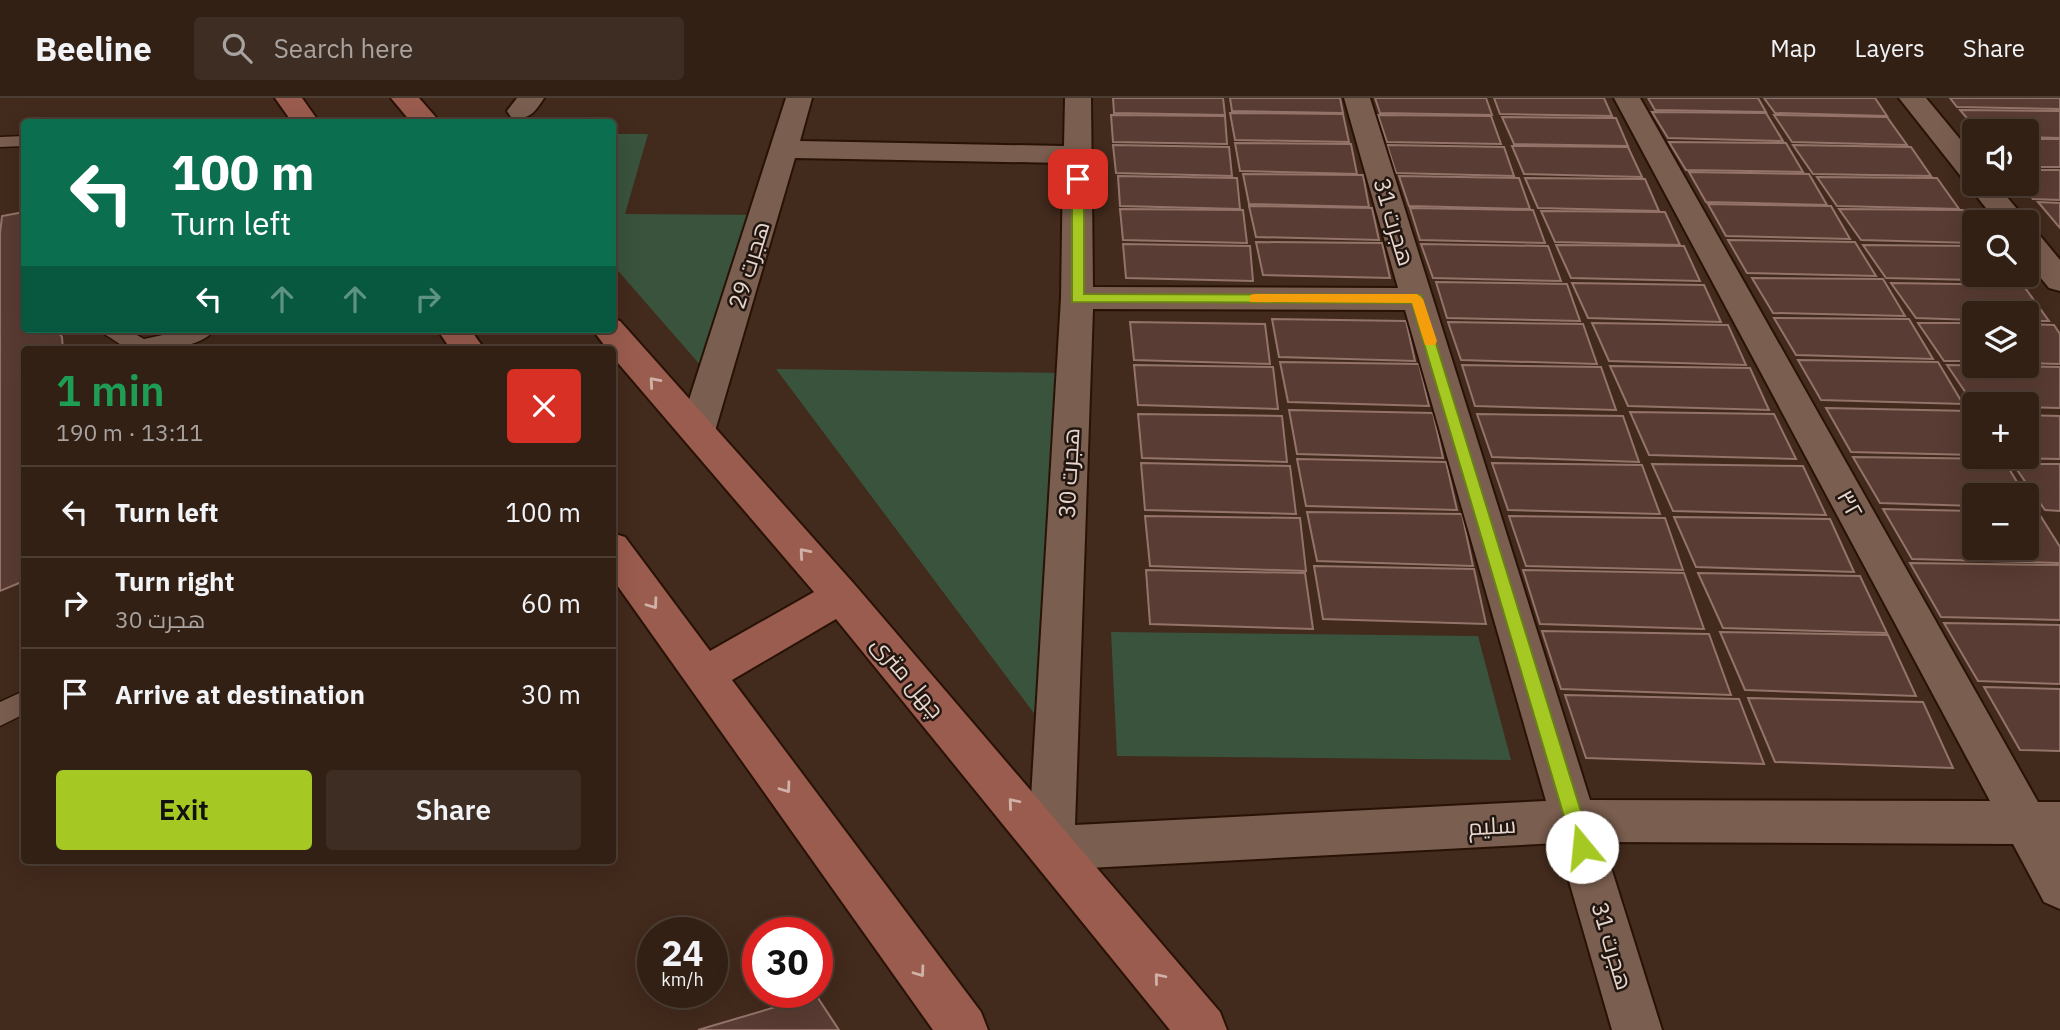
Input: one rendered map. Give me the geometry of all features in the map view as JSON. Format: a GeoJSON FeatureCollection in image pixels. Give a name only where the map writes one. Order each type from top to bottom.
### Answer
{"type":"FeatureCollection","features":[{"type":"Feature","properties":{"kind":"main road"},"geometry":{"type":"LineString","coordinates":[[288,98],[303,119]]}},
{"type":"Feature","properties":{"kind":"main road"},"geometry":{"type":"LineString","coordinates":[[404,98],[423,119]]}},
{"type":"Feature","properties":{"kind":"main road","name":"چهل متری"},"geometry":{"type":"LineString","coordinates":[[611,333],[841,596],[1202,1030]]}},
{"type":"Feature","properties":{"kind":"main road"},"geometry":{"type":"LineString","coordinates":[[616,554],[963,1030]]}},
{"type":"Feature","properties":{"kind":"main road"},"geometry":{"type":"LineString","coordinates":[[704,675],[841,596]]}},
{"type":"Feature","properties":{"kind":"street","name":"هجرت 29"},"geometry":{"type":"LineString","coordinates":[[697,431],[799,98]]}},
{"type":"Feature","properties":{"kind":"street","name":"هجرت 30"},"geometry":{"type":"LineString","coordinates":[[1051,848],[1077,298],[1078,98]]}},
{"type":"Feature","properties":{"kind":"street","name":"هجرت 31"},"geometry":{"type":"LineString","coordinates":[[1356,98],[1637,1030]]}},
{"type":"Feature","properties":{"kind":"street"},"geometry":{"type":"LineString","coordinates":[[1912,98],[1962,160]]}},
{"type":"Feature","properties":{"kind":"street","name":"۳۲"},"geometry":{"type":"LineString","coordinates":[[1634,111],[2043,822],[2060,886]]}},
{"type":"Feature","properties":{"kind":"street"},"geometry":{"type":"LineString","coordinates":[[785,149],[1078,155]]}},
{"type":"Feature","properties":{"kind":"street"},"geometry":{"type":"LineString","coordinates":[[1991,196],[2002,210]]}},
{"type":"Feature","properties":{"kind":"street"},"geometry":{"type":"LineString","coordinates":[[2039,255],[2060,281]]}},
{"type":"Feature","properties":{"kind":"street"},"geometry":{"type":"LineString","coordinates":[[1077,298],[1417,299]]}},
{"type":"Feature","properties":{"kind":"street","name":"سلیم"},"geometry":{"type":"LineString","coordinates":[[1051,848],[1574,821],[2043,822]]}},
{"type":"Feature","properties":{"kind":"lane"},"geometry":{"type":"LineString","coordinates":[[0,142],[21,141]]}},
{"type":"Feature","properties":{"kind":"lane"},"geometry":{"type":"LineString","coordinates":[[118,333],[141,346],[199,339]]}},
{"type":"Feature","properties":{"kind":"lane"},"geometry":{"type":"LineString","coordinates":[[0,715],[21,704]]}},
{"type":"Feature","properties":{"kind":"green space"},"geometry":{"type":"Polygon","coordinates":[[[616,134],[648,134],[625,214],[762,215],[722,390],[616,268],[616,134]]]}},
{"type":"Feature","properties":{"kind":"green space"},"geometry":{"type":"Polygon","coordinates":[[[776,369],[1062,373],[1048,732],[776,369]]]}},
{"type":"Feature","properties":{"kind":"green space"},"geometry":{"type":"Polygon","coordinates":[[[1111,632],[1478,636],[1511,760],[1117,756],[1111,632]]]}},
{"type":"Feature","properties":{"kind":"building"},"geometry":{"type":"Polygon","coordinates":[[[1113,98],[1223,98],[1225,115],[1114,113],[1113,98]]]}},
{"type":"Feature","properties":{"kind":"building"},"geometry":{"type":"Polygon","coordinates":[[[1230,98],[1340,98],[1343,113],[1232,111],[1230,98]]]}},
{"type":"Feature","properties":{"kind":"building"},"geometry":{"type":"Polygon","coordinates":[[[1375,98],[1486,98],[1492,115],[1380,113],[1375,98]]]}},
{"type":"Feature","properties":{"kind":"building"},"geometry":{"type":"Polygon","coordinates":[[[1494,98],[1604,98],[1612,116],[1500,114],[1494,98]]]}},
{"type":"Feature","properties":{"kind":"building"},"geometry":{"type":"Polygon","coordinates":[[[1648,98],[1758,98],[1766,112],[1655,110],[1648,98]]]}},
{"type":"Feature","properties":{"kind":"building"},"geometry":{"type":"Polygon","coordinates":[[[1764,98],[1875,98],[1887,116],[1775,113],[1764,98]]]}},
{"type":"Feature","properties":{"kind":"building"},"geometry":{"type":"Polygon","coordinates":[[[1950,98],[2060,98],[2060,109],[1957,107],[1950,98]]]}},
{"type":"Feature","properties":{"kind":"building"},"geometry":{"type":"Polygon","coordinates":[[[1960,110],[2060,111],[2060,138],[2039,137],[2039,119],[1968,119],[1960,110]]]}},
{"type":"Feature","properties":{"kind":"building"},"geometry":{"type":"Polygon","coordinates":[[[1652,112],[1766,113],[1783,141],[1668,138],[1652,112]]]}},
{"type":"Feature","properties":{"kind":"building"},"geometry":{"type":"Polygon","coordinates":[[[1230,113],[1343,114],[1349,142],[1235,140],[1230,113]]]}},
{"type":"Feature","properties":{"kind":"building"},"geometry":{"type":"Polygon","coordinates":[[[1111,115],[1225,116],[1227,144],[1113,142],[1111,115]]]}},
{"type":"Feature","properties":{"kind":"building"},"geometry":{"type":"Polygon","coordinates":[[[1378,115],[1491,116],[1501,144],[1387,142],[1378,115]]]}},
{"type":"Feature","properties":{"kind":"building"},"geometry":{"type":"Polygon","coordinates":[[[1774,115],[1887,117],[1907,145],[1792,142],[1774,115]]]}},
{"type":"Feature","properties":{"kind":"building"},"geometry":{"type":"Polygon","coordinates":[[[1502,117],[1616,118],[1628,146],[1514,144],[1502,117]]]}},
{"type":"Feature","properties":{"kind":"building"},"geometry":{"type":"Polygon","coordinates":[[[2039,139],[2060,139],[2060,167],[2039,167],[2039,139]]]}},
{"type":"Feature","properties":{"kind":"building"},"geometry":{"type":"Polygon","coordinates":[[[1669,142],[1786,143],[1803,172],[1686,170],[1669,142]]]}},
{"type":"Feature","properties":{"kind":"building"},"geometry":{"type":"Polygon","coordinates":[[[1235,143],[1351,144],[1357,174],[1240,171],[1235,143]]]}},
{"type":"Feature","properties":{"kind":"building"},"geometry":{"type":"Polygon","coordinates":[[[1113,145],[1229,147],[1232,176],[1116,173],[1113,145]]]}},
{"type":"Feature","properties":{"kind":"building"},"geometry":{"type":"Polygon","coordinates":[[[1387,145],[1504,147],[1514,176],[1396,173],[1387,145]]]}},
{"type":"Feature","properties":{"kind":"building"},"geometry":{"type":"Polygon","coordinates":[[[1793,145],[1911,147],[1931,176],[1813,174],[1793,145]]]}},
{"type":"Feature","properties":{"kind":"building"},"geometry":{"type":"Polygon","coordinates":[[[1512,146],[1628,147],[1642,177],[1524,174],[1512,146]]]}},
{"type":"Feature","properties":{"kind":"building"},"geometry":{"type":"Polygon","coordinates":[[[2039,170],[2060,170],[2060,200],[2033,199],[2030,196],[2039,196],[2039,170]]]}},
{"type":"Feature","properties":{"kind":"building"},"geometry":{"type":"Polygon","coordinates":[[[1689,172],[1809,174],[1827,205],[1706,202],[1689,172]]]}},
{"type":"Feature","properties":{"kind":"building"},"geometry":{"type":"Polygon","coordinates":[[[1243,174],[1363,175],[1369,207],[1249,204],[1243,174]]]}},
{"type":"Feature","properties":{"kind":"building"},"geometry":{"type":"Polygon","coordinates":[[[1118,176],[1237,178],[1240,209],[1120,206],[1118,176]]]}},
{"type":"Feature","properties":{"kind":"building"},"geometry":{"type":"Polygon","coordinates":[[[1399,176],[1519,178],[1530,209],[1409,206],[1399,176]]]}},
{"type":"Feature","properties":{"kind":"building"},"geometry":{"type":"Polygon","coordinates":[[[1817,177],[1937,178],[1959,209],[1837,206],[1817,177]]]}},
{"type":"Feature","properties":{"kind":"building"},"geometry":{"type":"Polygon","coordinates":[[[1525,178],[1645,179],[1659,211],[1538,208],[1525,178]]]}},
{"type":"Feature","properties":{"kind":"building"},"geometry":{"type":"Polygon","coordinates":[[[2038,202],[2060,203],[2060,228],[2038,202]]]}},
{"type":"Feature","properties":{"kind":"building"},"geometry":{"type":"Polygon","coordinates":[[[1708,204],[1831,206],[1850,239],[1726,236],[1708,204]]]}},
{"type":"Feature","properties":{"kind":"building"},"geometry":{"type":"Polygon","coordinates":[[[1249,206],[1372,208],[1379,240],[1256,237],[1249,206]]]}},
{"type":"Feature","properties":{"kind":"building"},"geometry":{"type":"Polygon","coordinates":[[[1410,208],[1533,210],[1545,243],[1420,240],[1410,208]]]}},
{"type":"Feature","properties":{"kind":"building"},"geometry":{"type":"Polygon","coordinates":[[[1120,209],[1243,210],[1247,243],[1123,240],[1120,209]]]}},
{"type":"Feature","properties":{"kind":"building"},"geometry":{"type":"Polygon","coordinates":[[[1839,209],[1963,210],[1962,243],[1861,240],[1839,209]]]}},
{"type":"Feature","properties":{"kind":"building"},"geometry":{"type":"Polygon","coordinates":[[[1541,211],[1665,212],[1680,245],[1555,242],[1541,211]]]}},
{"type":"Feature","properties":{"kind":"building"},"geometry":{"type":"Polygon","coordinates":[[[21,213],[21,333],[59,333],[63,346],[21,346],[21,582],[0,591],[0,234],[2,216],[21,213]]]}},
{"type":"Feature","properties":{"kind":"building"},"geometry":{"type":"Polygon","coordinates":[[[1728,240],[1855,242],[1876,276],[1747,273],[1728,240]]]}},
{"type":"Feature","properties":{"kind":"building"},"geometry":{"type":"Polygon","coordinates":[[[1256,242],[1382,243],[1390,278],[1263,275],[1256,242]]]}},
{"type":"Feature","properties":{"kind":"building"},"geometry":{"type":"Polygon","coordinates":[[[1123,244],[1250,246],[1253,281],[1126,278],[1123,244]]]}},
{"type":"Feature","properties":{"kind":"building"},"geometry":{"type":"Polygon","coordinates":[[[1421,244],[1548,246],[1561,281],[1433,278],[1421,244]]]}},
{"type":"Feature","properties":{"kind":"building"},"geometry":{"type":"Polygon","coordinates":[[[1556,245],[1684,246],[1700,281],[1571,278],[1556,245]]]}},
{"type":"Feature","properties":{"kind":"building"},"geometry":{"type":"Polygon","coordinates":[[[1863,245],[1962,246],[1962,280],[1886,278],[1863,245]]]}},
{"type":"Feature","properties":{"kind":"building"},"geometry":{"type":"Polygon","coordinates":[[[1752,278],[1883,279],[1905,316],[1773,313],[1752,278]]]}},
{"type":"Feature","properties":{"kind":"building"},"geometry":{"type":"Polygon","coordinates":[[[1436,282],[1567,284],[1580,321],[1447,318],[1436,282]]]}},
{"type":"Feature","properties":{"kind":"building"},"geometry":{"type":"Polygon","coordinates":[[[1572,283],[1704,285],[1721,322],[1588,318],[1572,283]]]}},
{"type":"Feature","properties":{"kind":"building"},"geometry":{"type":"Polygon","coordinates":[[[1891,283],[2024,287],[2035,301],[1962,301],[1962,320],[1916,318],[1891,283]]]}},
{"type":"Feature","properties":{"kind":"building"},"geometry":{"type":"Polygon","coordinates":[[[2039,307],[2049,321],[2039,321],[2039,307]]]}},
{"type":"Feature","properties":{"kind":"building"},"geometry":{"type":"Polygon","coordinates":[[[1774,318],[1909,319],[1933,359],[1796,355],[1774,318]]]}},
{"type":"Feature","properties":{"kind":"building"},"geometry":{"type":"Polygon","coordinates":[[[1272,319],[1406,321],[1415,361],[1279,357],[1272,319]]]}},
{"type":"Feature","properties":{"kind":"building"},"geometry":{"type":"Polygon","coordinates":[[[1130,322],[1265,324],[1270,364],[1134,360],[1130,322]]]}},
{"type":"Feature","properties":{"kind":"building"},"geometry":{"type":"Polygon","coordinates":[[[1448,322],[1583,324],[1597,364],[1461,360],[1448,322]]]}},
{"type":"Feature","properties":{"kind":"building"},"geometry":{"type":"Polygon","coordinates":[[[1592,323],[1728,325],[1746,365],[1609,361],[1592,323]]]}},
{"type":"Feature","properties":{"kind":"building"},"geometry":{"type":"Polygon","coordinates":[[[1918,323],[1962,323],[1962,361],[1944,361],[1918,323]]]}},
{"type":"Feature","properties":{"kind":"building"},"geometry":{"type":"Polygon","coordinates":[[[2039,324],[2054,325],[2060,334],[2060,364],[2039,363],[2039,324]]]}},
{"type":"Feature","properties":{"kind":"building"},"geometry":{"type":"Polygon","coordinates":[[[1798,360],[1938,362],[1962,404],[1821,400],[1798,360]]]}},
{"type":"Feature","properties":{"kind":"building"},"geometry":{"type":"Polygon","coordinates":[[[1280,362],[1419,364],[1429,406],[1288,402],[1280,362]]]}},
{"type":"Feature","properties":{"kind":"building"},"geometry":{"type":"Polygon","coordinates":[[[1134,365],[1273,367],[1278,409],[1138,405],[1134,365]]]}},
{"type":"Feature","properties":{"kind":"building"},"geometry":{"type":"Polygon","coordinates":[[[1462,365],[1601,367],[1616,410],[1475,406],[1462,365]]]}},
{"type":"Feature","properties":{"kind":"building"},"geometry":{"type":"Polygon","coordinates":[[[1947,365],[1962,365],[1962,378],[2039,378],[2039,367],[2060,367],[2060,408],[2039,407],[2039,392],[1965,392],[1947,365]]]}},
{"type":"Feature","properties":{"kind":"building"},"geometry":{"type":"Polygon","coordinates":[[[1610,366],[1750,368],[1769,410],[1628,406],[1610,366]]]}},
{"type":"Feature","properties":{"kind":"building"},"geometry":{"type":"Polygon","coordinates":[[[1826,408],[1962,411],[1962,455],[1851,452],[1826,408]]]}},
{"type":"Feature","properties":{"kind":"building"},"geometry":{"type":"Polygon","coordinates":[[[1289,410],[1433,413],[1443,458],[1297,454],[1289,410]]]}},
{"type":"Feature","properties":{"kind":"building"},"geometry":{"type":"Polygon","coordinates":[[[1630,412],[1774,414],[1796,459],[1649,455],[1630,412]]]}},
{"type":"Feature","properties":{"kind":"building"},"geometry":{"type":"Polygon","coordinates":[[[1138,414],[1282,416],[1287,462],[1142,458],[1138,414]]]}},
{"type":"Feature","properties":{"kind":"building"},"geometry":{"type":"Polygon","coordinates":[[[1477,414],[1623,416],[1639,462],[1492,457],[1477,414]]]}},
{"type":"Feature","properties":{"kind":"building"},"geometry":{"type":"Polygon","coordinates":[[[2039,415],[2060,416],[2060,459],[2039,459],[2039,415]]]}},
{"type":"Feature","properties":{"kind":"building"},"geometry":{"type":"Polygon","coordinates":[[[1853,457],[1962,458],[1962,469],[2009,469],[2018,483],[1962,483],[1962,506],[1880,503],[1853,457]]]}},
{"type":"Feature","properties":{"kind":"building"},"geometry":{"type":"Polygon","coordinates":[[[1297,459],[1446,462],[1457,510],[1306,506],[1297,459]]]}},
{"type":"Feature","properties":{"kind":"building"},"geometry":{"type":"Polygon","coordinates":[[[1141,463],[1290,466],[1296,514],[1145,510],[1141,463]]]}},
{"type":"Feature","properties":{"kind":"building"},"geometry":{"type":"Polygon","coordinates":[[[1492,463],[1642,465],[1660,514],[1508,510],[1492,463]]]}},
{"type":"Feature","properties":{"kind":"building"},"geometry":{"type":"Polygon","coordinates":[[[1652,464],[1803,466],[1826,515],[1673,511],[1652,464]]]}},
{"type":"Feature","properties":{"kind":"building"},"geometry":{"type":"Polygon","coordinates":[[[2039,464],[2060,464],[2060,511],[2045,510],[2039,501],[2039,483],[2026,483],[2016,469],[2039,469],[2039,464]]]}},
{"type":"Feature","properties":{"kind":"building"},"geometry":{"type":"Polygon","coordinates":[[[1883,509],[1962,511],[1962,560],[2039,560],[2039,514],[2060,547],[2060,563],[1912,559],[1883,509]]]}},
{"type":"Feature","properties":{"kind":"building"},"geometry":{"type":"Polygon","coordinates":[[[1307,512],[1462,514],[1473,566],[1317,561],[1307,512]]]}},
{"type":"Feature","properties":{"kind":"building"},"geometry":{"type":"Polygon","coordinates":[[[1145,516],[1300,518],[1306,571],[1150,566],[1145,516]]]}},
{"type":"Feature","properties":{"kind":"building"},"geometry":{"type":"Polygon","coordinates":[[[1509,516],[1665,518],[1683,570],[1526,566],[1509,516]]]}},
{"type":"Feature","properties":{"kind":"building"},"geometry":{"type":"Polygon","coordinates":[[[1674,517],[1830,519],[1854,572],[1696,567],[1674,517]]]}},
{"type":"Feature","properties":{"kind":"building"},"geometry":{"type":"Polygon","coordinates":[[[1910,563],[2060,565],[2060,620],[1941,617],[1910,563]]]}},
{"type":"Feature","properties":{"kind":"building"},"geometry":{"type":"Polygon","coordinates":[[[1314,566],[1474,569],[1486,624],[1323,619],[1314,566]]]}},
{"type":"Feature","properties":{"kind":"building"},"geometry":{"type":"Polygon","coordinates":[[[1146,570],[1305,573],[1313,629],[1150,624],[1146,570]]]}},
{"type":"Feature","properties":{"kind":"building"},"geometry":{"type":"Polygon","coordinates":[[[1523,570],[1684,573],[1704,629],[1540,624],[1523,570]]]}},
{"type":"Feature","properties":{"kind":"building"},"geometry":{"type":"Polygon","coordinates":[[[1698,573],[1860,576],[1887,633],[1723,628],[1698,573]]]}},
{"type":"Feature","properties":{"kind":"building"},"geometry":{"type":"Polygon","coordinates":[[[1944,623],[2060,625],[2060,684],[1978,681],[1944,623]]]}},
{"type":"Feature","properties":{"kind":"building"},"geometry":{"type":"Polygon","coordinates":[[[1542,631],[1709,634],[1731,695],[1561,689],[1542,631]]]}},
{"type":"Feature","properties":{"kind":"building"},"geometry":{"type":"Polygon","coordinates":[[[1720,632],[1888,635],[1916,696],[1745,690],[1720,632]]]}},
{"type":"Feature","properties":{"kind":"building"},"geometry":{"type":"Polygon","coordinates":[[[1984,687],[2060,689],[2060,751],[2020,750],[1984,687]]]}},
{"type":"Feature","properties":{"kind":"building"},"geometry":{"type":"Polygon","coordinates":[[[1565,695],[1739,699],[1764,764],[1586,758],[1565,695]]]}},
{"type":"Feature","properties":{"kind":"building"},"geometry":{"type":"Polygon","coordinates":[[[1748,698],[1923,702],[1953,768],[1775,762],[1748,698]]]}},
{"type":"Feature","properties":{"kind":"building"},"geometry":{"type":"Polygon","coordinates":[[[772,1008],[825,1008],[839,1030],[698,1030],[772,1008]]]}},
{"type":"Feature","properties":{"kind":"slow traffic"},"geometry":{"type":"LineString","coordinates":[[1255,298],[1417,299],[1430,341]]}},
{"type":"Feature","properties":{"kind":"route"},"geometry":{"type":"LineString","coordinates":[[1078,179],[1077,298],[1417,299],[1582,847]]}}]}
